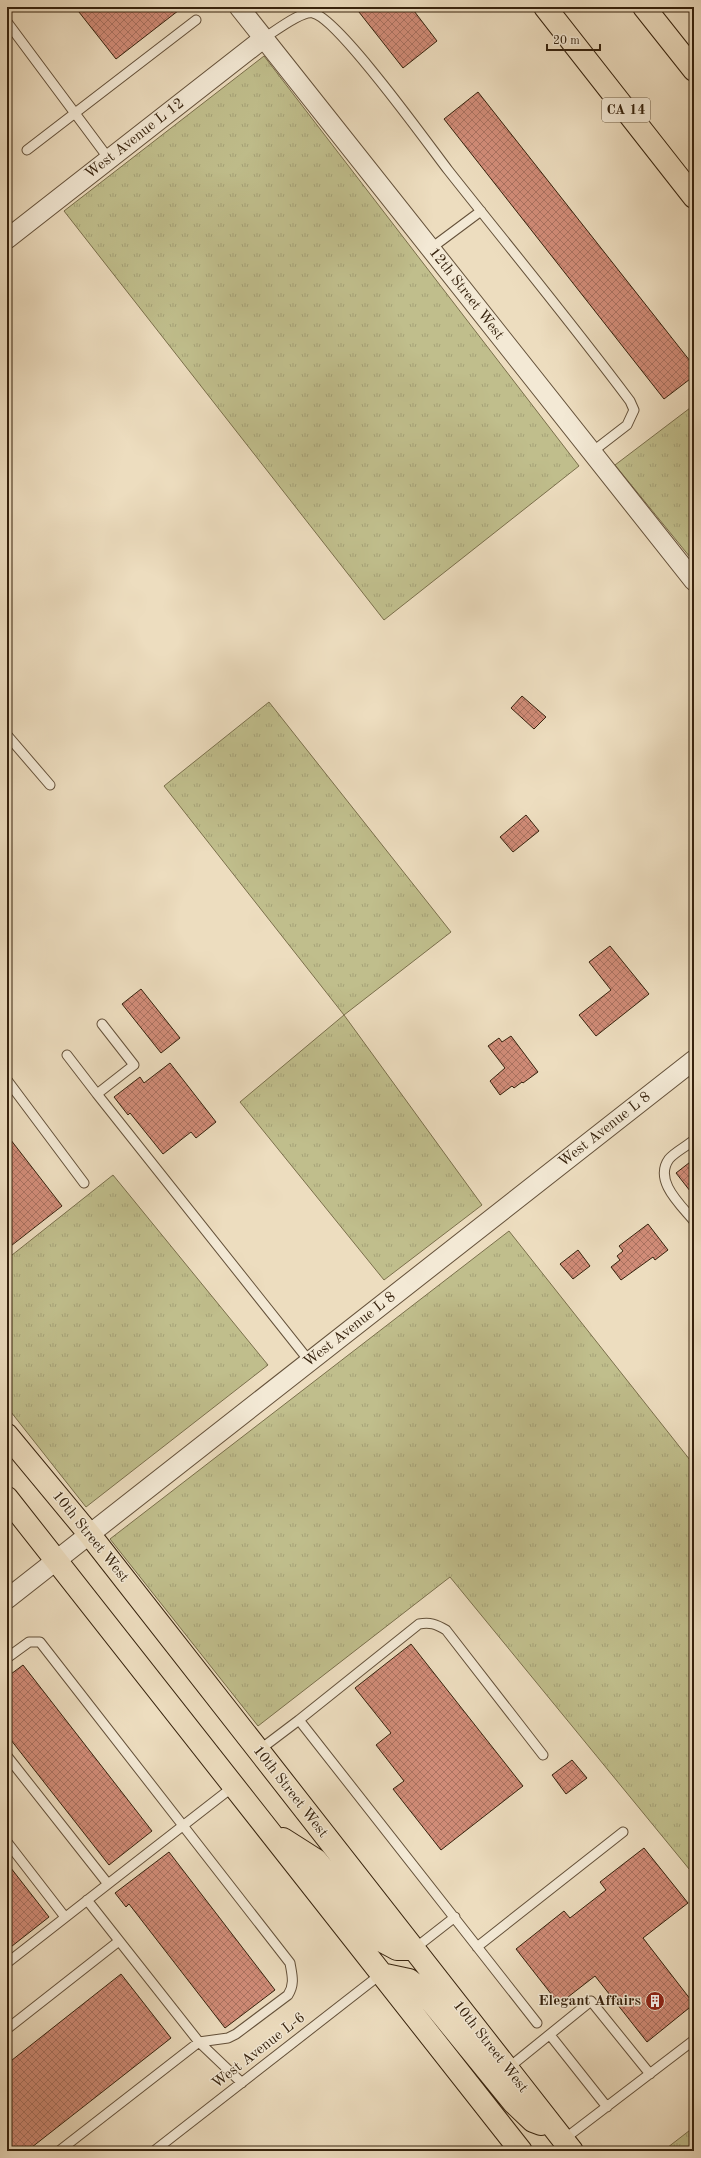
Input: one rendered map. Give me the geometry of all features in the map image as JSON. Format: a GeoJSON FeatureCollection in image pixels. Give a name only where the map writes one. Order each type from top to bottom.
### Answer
{"type":"FeatureCollection","features":[{"type":"Feature","properties":{"kind":"main road"},"geometry":{"type":"LineString","coordinates":[[644,7],[694,70]]}},
{"type":"Feature","properties":{"kind":"main road","name":"CA 14"},"geometry":{"type":"LineString","coordinates":[[549,13],[694,196]]}},
{"type":"Feature","properties":{"kind":"main road","name":"10th Street West"},"geometry":{"type":"LineString","coordinates":[[7,1435],[90,1535],[257,1752],[564,2140]]}},
{"type":"Feature","properties":{"kind":"main road"},"geometry":{"type":"LineString","coordinates":[[7,1498],[521,2151]]}},
{"type":"Feature","properties":{"kind":"main road"},"geometry":{"type":"LineString","coordinates":[[269,1830],[316,1860],[384,1942],[397,1949],[414,1949]]}},
{"type":"Feature","properties":{"kind":"main road"},"geometry":{"type":"LineString","coordinates":[[382,1974],[409,1980],[422,1990],[514,2103],[533,2121],[564,2140]]}},
{"type":"Feature","properties":{"kind":"street","name":"12th Street West"},"geometry":{"type":"LineString","coordinates":[[239,7],[694,581]]}},
{"type":"Feature","properties":{"kind":"street","name":"West Avenue L 12"},"geometry":{"type":"LineString","coordinates":[[7,239],[264,38]]}},
{"type":"Feature","properties":{"kind":"street","name":"West Avenue L 8"},"geometry":{"type":"LineString","coordinates":[[7,1599],[694,1060]]}},
{"type":"Feature","properties":{"kind":"lane"},"geometry":{"type":"LineString","coordinates":[[264,38],[306,12],[315,13],[330,23],[393,97],[481,211],[558,306],[630,400],[634,410],[627,424],[592,452]]}},
{"type":"Feature","properties":{"kind":"lane"},"geometry":{"type":"LineString","coordinates":[[27,150],[196,20]]}},
{"type":"Feature","properties":{"kind":"lane"},"geometry":{"type":"LineString","coordinates":[[7,22],[109,159]]}},
{"type":"Feature","properties":{"kind":"lane"},"geometry":{"type":"LineString","coordinates":[[430,249],[481,211]]}},
{"type":"Feature","properties":{"kind":"lane"},"geometry":{"type":"LineString","coordinates":[[7,735],[50,785]]}},
{"type":"Feature","properties":{"kind":"lane"},"geometry":{"type":"LineString","coordinates":[[97,1094],[134,1066],[102,1024]]}},
{"type":"Feature","properties":{"kind":"lane"},"geometry":{"type":"LineString","coordinates":[[67,1055],[310,1362]]}},
{"type":"Feature","properties":{"kind":"lane"},"geometry":{"type":"LineString","coordinates":[[7,1080],[84,1183]]}},
{"type":"Feature","properties":{"kind":"lane"},"geometry":{"type":"LineString","coordinates":[[694,1140],[669,1159],[664,1172],[666,1185],[694,1221]]}},
{"type":"Feature","properties":{"kind":"lane"},"geometry":{"type":"LineString","coordinates":[[257,1752],[419,1624],[428,1622],[437,1624],[446,1630],[543,1755]]}},
{"type":"Feature","properties":{"kind":"lane"},"geometry":{"type":"LineString","coordinates":[[7,1658],[29,1642],[40,1642],[290,1963],[293,1979],[292,1988],[288,1995],[236,2034],[228,2038],[198,2042],[59,2151]]}},
{"type":"Feature","properties":{"kind":"lane"},"geometry":{"type":"LineString","coordinates":[[299,1720],[537,2023]]}},
{"type":"Feature","properties":{"kind":"lane"},"geometry":{"type":"LineString","coordinates":[[7,1756],[108,1884]]}},
{"type":"Feature","properties":{"kind":"lane"},"geometry":{"type":"LineString","coordinates":[[7,1963],[234,1786]]}},
{"type":"Feature","properties":{"kind":"lane"},"geometry":{"type":"LineString","coordinates":[[477,1946],[623,1832]]}},
{"type":"Feature","properties":{"kind":"lane"},"geometry":{"type":"LineString","coordinates":[[7,1842],[65,1917]]}},
{"type":"Feature","properties":{"kind":"lane"},"geometry":{"type":"LineString","coordinates":[[87,1900],[198,2042],[242,2083]]}},
{"type":"Feature","properties":{"kind":"lane"},"geometry":{"type":"LineString","coordinates":[[414,1949],[455,1918]]}},
{"type":"Feature","properties":{"kind":"lane"},"geometry":{"type":"LineString","coordinates":[[7,2030],[119,1941]]}},
{"type":"Feature","properties":{"kind":"lane","name":"West Avenue L-6"},"geometry":{"type":"LineString","coordinates":[[154,2151],[382,1974]]}},
{"type":"Feature","properties":{"kind":"lane"},"geometry":{"type":"LineString","coordinates":[[507,2068],[592,2001],[650,2074]]}},
{"type":"Feature","properties":{"kind":"lane"},"geometry":{"type":"LineString","coordinates":[[550,2035],[607,2107]]}},
{"type":"Feature","properties":{"kind":"lane"},"geometry":{"type":"LineString","coordinates":[[564,2140],[694,2040]]}},
{"type":"Feature","properties":{"kind":"green space"},"geometry":{"type":"Polygon","coordinates":[[[264,56],[579,466],[384,620],[64,211],[264,56]]]}},
{"type":"Feature","properties":{"kind":"green space"},"geometry":{"type":"Polygon","coordinates":[[[694,405],[694,562],[615,465],[694,405]]]}},
{"type":"Feature","properties":{"kind":"green space"},"geometry":{"type":"Polygon","coordinates":[[[269,702],[451,932],[344,1015],[164,786],[269,702]]]}},
{"type":"Feature","properties":{"kind":"green space"},"geometry":{"type":"Polygon","coordinates":[[[344,1015],[482,1205],[384,1280],[240,1102],[344,1015]]]}},
{"type":"Feature","properties":{"kind":"green space"},"geometry":{"type":"Polygon","coordinates":[[[113,1175],[268,1365],[86,1507],[7,1407],[7,1259],[113,1175]]]}},
{"type":"Feature","properties":{"kind":"green space"},"geometry":{"type":"Polygon","coordinates":[[[509,1231],[694,1465],[694,1875],[450,1577],[258,1726],[110,1539],[509,1231]]]}},
{"type":"Feature","properties":{"kind":"green space"},"geometry":{"type":"Polygon","coordinates":[[[694,2127],[694,2151],[663,2151],[694,2127]]]}},
{"type":"Feature","properties":{"kind":"building"},"geometry":{"type":"Polygon","coordinates":[[[75,7],[183,7],[116,59],[75,7]]]}},
{"type":"Feature","properties":{"kind":"building"},"geometry":{"type":"Polygon","coordinates":[[[355,7],[411,7],[437,41],[403,68],[355,7]]]}},
{"type":"Feature","properties":{"kind":"building"},"geometry":{"type":"Polygon","coordinates":[[[478,92],[694,366],[694,376],[664,399],[444,119],[478,92]]]}},
{"type":"Feature","properties":{"kind":"building"},"geometry":{"type":"Polygon","coordinates":[[[522,696],[546,717],[534,729],[511,708],[522,696]]]}},
{"type":"Feature","properties":{"kind":"building"},"geometry":{"type":"Polygon","coordinates":[[[526,815],[539,831],[513,852],[500,837],[526,815]]]}},
{"type":"Feature","properties":{"kind":"building"},"geometry":{"type":"Polygon","coordinates":[[[610,946],[649,994],[596,1036],[579,1015],[611,990],[589,962],[610,946]]]}},
{"type":"Feature","properties":{"kind":"building"},"geometry":{"type":"Polygon","coordinates":[[[141,989],[180,1038],[161,1053],[122,1004],[141,989]]]}},
{"type":"Feature","properties":{"kind":"building"},"geometry":{"type":"Polygon","coordinates":[[[511,1036],[538,1072],[523,1083],[522,1082],[514,1088],[512,1086],[500,1095],[490,1081],[505,1068],[488,1046],[499,1038],[502,1042],[511,1036]]]}},
{"type":"Feature","properties":{"kind":"building"},"geometry":{"type":"Polygon","coordinates":[[[170,1063],[216,1122],[196,1138],[191,1132],[163,1154],[130,1113],[128,1115],[114,1097],[140,1077],[144,1083],[170,1063]]]}},
{"type":"Feature","properties":{"kind":"building"},"geometry":{"type":"Polygon","coordinates":[[[7,1135],[62,1206],[7,1249],[7,1135]]]}},
{"type":"Feature","properties":{"kind":"building"},"geometry":{"type":"Polygon","coordinates":[[[694,1159],[694,1196],[676,1173],[694,1159]]]}},
{"type":"Feature","properties":{"kind":"building"},"geometry":{"type":"Polygon","coordinates":[[[648,1224],[668,1250],[655,1260],[653,1257],[621,1280],[611,1267],[620,1260],[617,1256],[623,1251],[619,1246],[648,1224]]]}},
{"type":"Feature","properties":{"kind":"building"},"geometry":{"type":"Polygon","coordinates":[[[578,1250],[590,1266],[573,1279],[560,1264],[578,1250]]]}},
{"type":"Feature","properties":{"kind":"building"},"geometry":{"type":"Polygon","coordinates":[[[411,1644],[523,1786],[441,1850],[393,1789],[404,1781],[376,1745],[391,1733],[355,1688],[411,1644]]]}},
{"type":"Feature","properties":{"kind":"building"},"geometry":{"type":"Polygon","coordinates":[[[23,1665],[152,1831],[109,1865],[7,1735],[7,1677],[23,1665]]]}},
{"type":"Feature","properties":{"kind":"building"},"geometry":{"type":"Polygon","coordinates":[[[572,1760],[587,1778],[566,1794],[552,1775],[572,1760]]]}},
{"type":"Feature","properties":{"kind":"building"},"geometry":{"type":"Polygon","coordinates":[[[644,1848],[688,1903],[643,1938],[694,2004],[647,2042],[595,1976],[559,2004],[516,1949],[564,1911],[570,1918],[606,1890],[600,1882],[644,1848]]]}},
{"type":"Feature","properties":{"kind":"building"},"geometry":{"type":"Polygon","coordinates":[[[169,1852],[275,1990],[225,2028],[129,1904],[126,1907],[115,1893],[169,1852]]]}},
{"type":"Feature","properties":{"kind":"building"},"geometry":{"type":"Polygon","coordinates":[[[7,1863],[49,1917],[7,1950],[7,1863]]]}},
{"type":"Feature","properties":{"kind":"building"},"geometry":{"type":"Polygon","coordinates":[[[121,1974],[171,2038],[27,2151],[7,2151],[7,2064],[121,1974]]]}},
{"type":"Feature","properties":{"kind":"place","name":"Elegant Affairs"},"geometry":{"type":"Point","coordinates":[655,2001]}}]}
